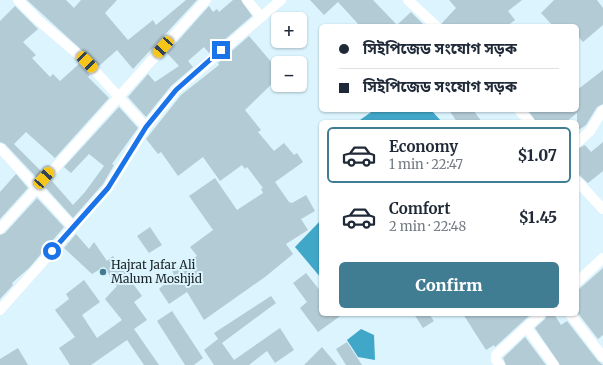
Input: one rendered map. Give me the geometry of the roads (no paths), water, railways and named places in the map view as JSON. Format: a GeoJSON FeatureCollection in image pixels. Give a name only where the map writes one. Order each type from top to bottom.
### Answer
{"type":"FeatureCollection","features":[{"type":"Feature","properties":{"kind":"street"},"geometry":{"type":"LineString","coordinates":[[18,0],[38,22],[87,62],[119,95],[146,127]]}},
{"type":"Feature","properties":{"kind":"street"},"geometry":{"type":"LineString","coordinates":[[0,228],[206,0]]}},
{"type":"Feature","properties":{"kind":"street"},"geometry":{"type":"LineString","coordinates":[[247,0],[261,17]]}},
{"type":"Feature","properties":{"kind":"street"},"geometry":{"type":"LineString","coordinates":[[0,310],[108,188],[146,127],[176,90],[281,0]]}},
{"type":"Feature","properties":{"kind":"street"},"geometry":{"type":"LineString","coordinates":[[408,0],[434,24]]}},
{"type":"Feature","properties":{"kind":"street"},"geometry":{"type":"LineString","coordinates":[[579,142],[590,131],[603,110]]}},
{"type":"Feature","properties":{"kind":"street"},"geometry":{"type":"LineString","coordinates":[[521,112],[528,120]]}},
{"type":"Feature","properties":{"kind":"street"},"geometry":{"type":"LineString","coordinates":[[0,148],[10,160],[37,186],[73,227]]}},
{"type":"Feature","properties":{"kind":"street"},"geometry":{"type":"LineString","coordinates":[[579,183],[603,209]]}},
{"type":"Feature","properties":{"kind":"street"},"geometry":{"type":"LineString","coordinates":[[579,280],[603,258]]}},
{"type":"Feature","properties":{"kind":"street"},"geometry":{"type":"LineString","coordinates":[[500,365],[496,360],[496,355],[540,316]]}},
{"type":"Feature","properties":{"kind":"street"},"geometry":{"type":"LineString","coordinates":[[572,316],[603,357]]}},
{"type":"Feature","properties":{"kind":"street"},"geometry":{"type":"LineString","coordinates":[[526,328],[554,365]]}},
{"type":"Feature","properties":{"kind":"water"},"geometry":{"type":"Polygon","coordinates":[[[371,112],[433,112],[440,120],[360,120],[371,112]]]}},
{"type":"Feature","properties":{"kind":"water"},"geometry":{"type":"Polygon","coordinates":[[[319,222],[319,276],[295,247],[319,222]]]}},
{"type":"Feature","properties":{"kind":"water"},"geometry":{"type":"Polygon","coordinates":[[[361,329],[374,335],[375,360],[358,357],[347,340],[361,329]]]}},
{"type":"Feature","properties":{"kind":"place","name":"Hajrat Jafar Ali Malum Moshjid"},"geometry":{"type":"Point","coordinates":[103,272]}}]}
